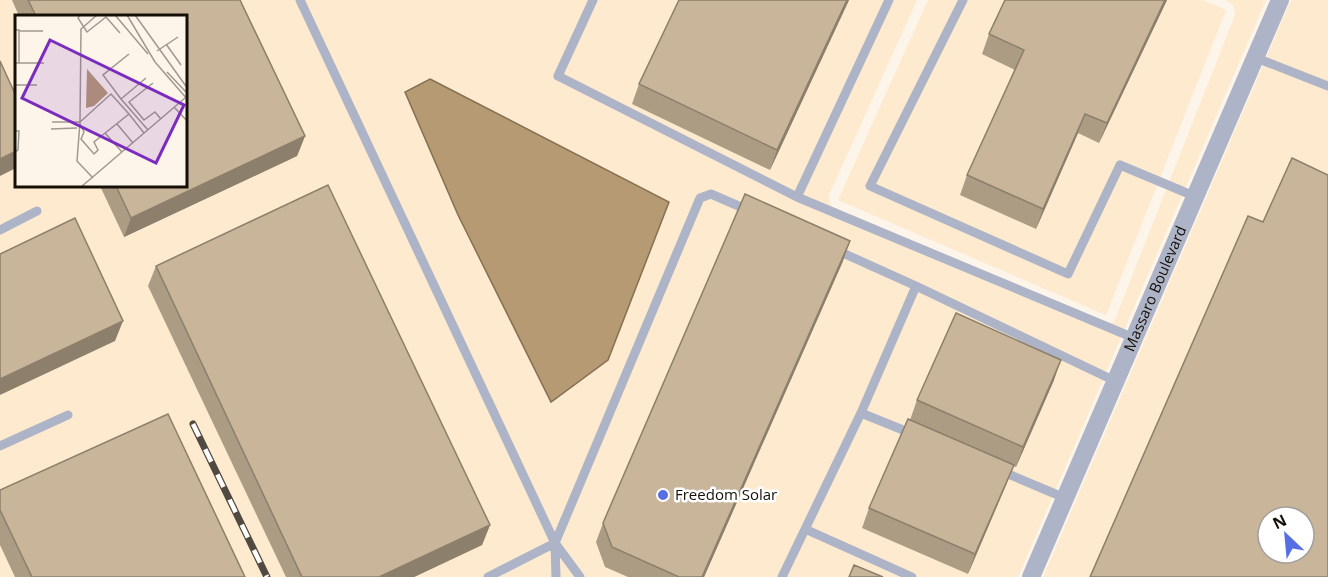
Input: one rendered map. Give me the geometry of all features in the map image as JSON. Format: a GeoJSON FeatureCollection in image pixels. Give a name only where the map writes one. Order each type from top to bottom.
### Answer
{"type":"FeatureCollection","features":[{"type":"Feature","properties":{"kind":"street","name":"Massaro Boulevard"},"geometry":{"type":"LineString","coordinates":[[1031,577],[1280,0]]}},
{"type":"Feature","properties":{"kind":"lane"},"geometry":{"type":"LineString","coordinates":[[300,0],[555,543],[580,577]]}},
{"type":"Feature","properties":{"kind":"lane"},"geometry":{"type":"LineString","coordinates":[[593,0],[558,76],[797,196],[1134,338]]}},
{"type":"Feature","properties":{"kind":"lane"},"geometry":{"type":"LineString","coordinates":[[797,196],[889,0]]}},
{"type":"Feature","properties":{"kind":"lane"},"geometry":{"type":"LineString","coordinates":[[963,0],[870,186],[1068,274],[1120,165],[1194,196]]}},
{"type":"Feature","properties":{"kind":"lane"},"geometry":{"type":"LineString","coordinates":[[1254,57],[1328,86]]}},
{"type":"Feature","properties":{"kind":"lane"},"geometry":{"type":"LineString","coordinates":[[556,577],[555,543],[700,198],[711,194],[754,213]]}},
{"type":"Feature","properties":{"kind":"lane"},"geometry":{"type":"LineString","coordinates":[[0,230],[37,211]]}},
{"type":"Feature","properties":{"kind":"lane"},"geometry":{"type":"LineString","coordinates":[[830,247],[1115,381]]}},
{"type":"Feature","properties":{"kind":"lane"},"geometry":{"type":"LineString","coordinates":[[782,577],[861,413],[916,286]]}},
{"type":"Feature","properties":{"kind":"lane"},"geometry":{"type":"LineString","coordinates":[[861,413],[926,440]]}},
{"type":"Feature","properties":{"kind":"lane"},"geometry":{"type":"LineString","coordinates":[[0,446],[68,414]]}},
{"type":"Feature","properties":{"kind":"lane"},"geometry":{"type":"LineString","coordinates":[[990,466],[1065,498]]}},
{"type":"Feature","properties":{"kind":"lane"},"geometry":{"type":"LineString","coordinates":[[805,529],[912,577]]}},
{"type":"Feature","properties":{"kind":"lane"},"geometry":{"type":"LineString","coordinates":[[488,577],[555,543]]}},
{"type":"Feature","properties":{"kind":"shaded area"},"geometry":{"type":"Polygon","coordinates":[[[0,0],[917,0],[829,195],[832,207],[1109,325],[1114,322],[1235,15],[1234,6],[1226,0],[1266,0],[1018,577],[0,577],[0,0]],[[430,79],[405,92],[458,215],[552,402],[430,79]]]}},
{"type":"Feature","properties":{"kind":"shaded area"},"geometry":{"type":"Polygon","coordinates":[[[928,0],[1203,0],[1226,10],[1106,315],[838,200],[928,0]]]}},
{"type":"Feature","properties":{"kind":"shaded area"},"geometry":{"type":"Polygon","coordinates":[[[1291,0],[1328,0],[1328,577],[1043,577],[1291,0]]]}},
{"type":"Feature","properties":{"kind":"shaded area"},"geometry":{"type":"Polygon","coordinates":[[[430,79],[669,202],[608,360],[551,402],[458,215],[405,92],[430,79]]]}},
{"type":"Feature","properties":{"kind":"building"},"geometry":{"type":"Polygon","coordinates":[[[28,0],[240,0],[305,136],[131,218],[117,188],[188,188],[188,15],[36,15],[28,0]]]}},
{"type":"Feature","properties":{"kind":"building"},"geometry":{"type":"Polygon","coordinates":[[[679,0],[847,0],[777,150],[639,84],[679,0]]]}},
{"type":"Feature","properties":{"kind":"building"},"geometry":{"type":"Polygon","coordinates":[[[1005,0],[1165,0],[1107,123],[1085,114],[1043,209],[967,175],[1024,50],[989,34],[1005,0]]]}},
{"type":"Feature","properties":{"kind":"building"},"geometry":{"type":"Polygon","coordinates":[[[0,61],[15,94],[15,152],[0,159],[0,61]]]}},
{"type":"Feature","properties":{"kind":"building"},"geometry":{"type":"Polygon","coordinates":[[[1292,158],[1328,175],[1328,577],[1090,577],[1248,216],[1263,222],[1292,158]]]}},
{"type":"Feature","properties":{"kind":"building"},"geometry":{"type":"Polygon","coordinates":[[[328,185],[490,525],[379,577],[302,577],[156,266],[328,185]]]}},
{"type":"Feature","properties":{"kind":"building"},"geometry":{"type":"Polygon","coordinates":[[[745,194],[850,241],[702,577],[679,577],[612,547],[603,523],[745,194]]]}},
{"type":"Feature","properties":{"kind":"building"},"geometry":{"type":"Polygon","coordinates":[[[75,218],[123,321],[0,379],[0,254],[75,218]]]}},
{"type":"Feature","properties":{"kind":"building"},"geometry":{"type":"Polygon","coordinates":[[[956,313],[1061,360],[1023,447],[917,400],[956,313]]]}},
{"type":"Feature","properties":{"kind":"building"},"geometry":{"type":"Polygon","coordinates":[[[168,414],[245,577],[32,577],[0,510],[0,490],[168,414]]]}},
{"type":"Feature","properties":{"kind":"building"},"geometry":{"type":"Polygon","coordinates":[[[908,419],[1014,465],[975,554],[869,508],[908,419]]]}},
{"type":"Feature","properties":{"kind":"building"},"geometry":{"type":"Polygon","coordinates":[[[854,565],[883,577],[849,577],[854,565]]]}},
{"type":"Feature","properties":{"kind":"railway"},"geometry":{"type":"LineString","coordinates":[[193,424],[267,577]]}},
{"type":"Feature","properties":{"kind":"place","name":"Freedom Solar"},"geometry":{"type":"Point","coordinates":[663,495]}}]}
